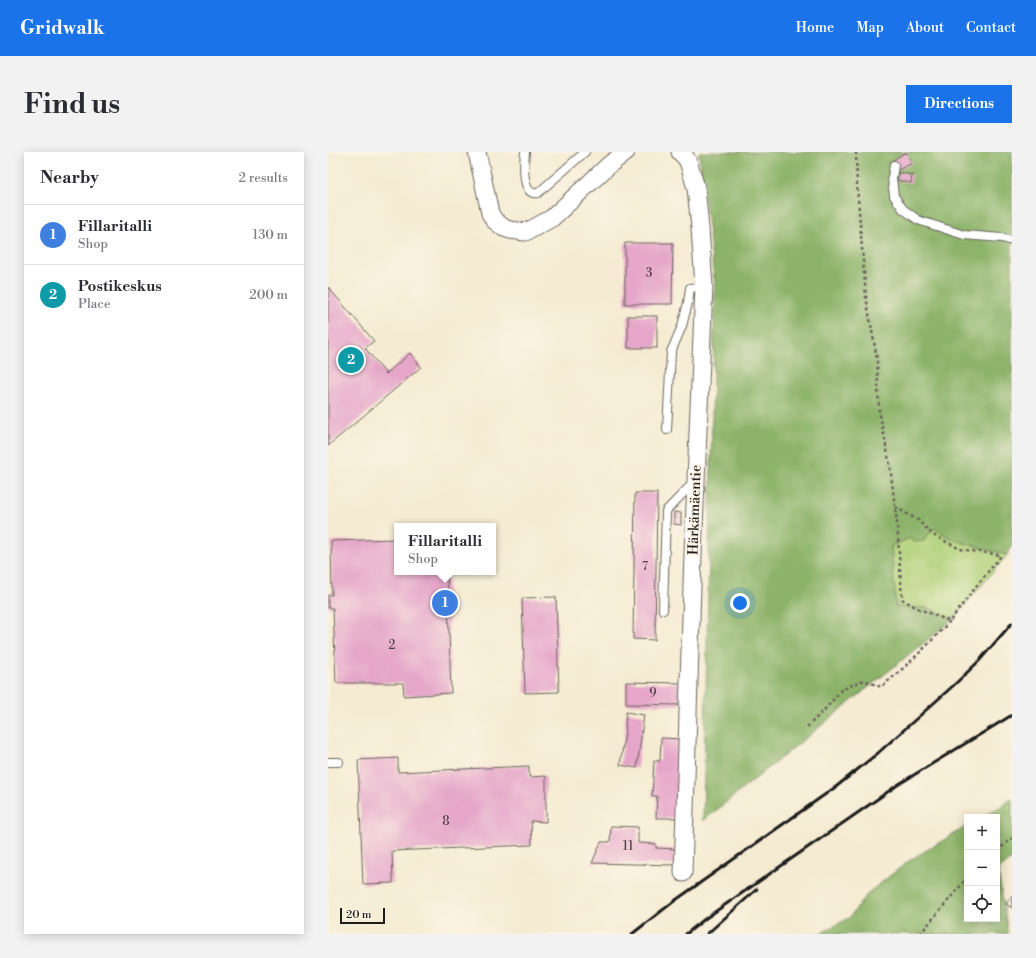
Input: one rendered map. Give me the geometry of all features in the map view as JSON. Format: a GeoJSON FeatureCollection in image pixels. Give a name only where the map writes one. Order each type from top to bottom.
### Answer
{"type":"FeatureCollection","features":[{"type":"Feature","properties":{"kind":"street"},"geometry":{"type":"LineString","coordinates":[[477,152],[490,213],[494,220],[504,228],[525,232],[552,218],[610,164],[626,152]]}},
{"type":"Feature","properties":{"kind":"street","name":"Härkämäentie"},"geometry":{"type":"LineString","coordinates":[[680,152],[689,164],[696,188],[704,286],[683,873]]}},
{"type":"Feature","properties":{"kind":"lane"},"geometry":{"type":"LineString","coordinates":[[525,152],[525,184],[530,192],[535,194],[584,152]]}},
{"type":"Feature","properties":{"kind":"lane"},"geometry":{"type":"LineString","coordinates":[[894,165],[892,178],[894,196],[903,209],[918,220],[964,234],[1002,238],[1012,241]]}},
{"type":"Feature","properties":{"kind":"lane"},"geometry":{"type":"LineString","coordinates":[[667,430],[671,352],[682,326],[690,288],[704,286]]}},
{"type":"Feature","properties":{"kind":"lane"},"geometry":{"type":"LineString","coordinates":[[663,610],[666,511],[696,479]]}},
{"type":"Feature","properties":{"kind":"lane"},"geometry":{"type":"LineString","coordinates":[[328,762],[339,762]]}},
{"type":"Feature","properties":{"kind":"path"},"geometry":{"type":"LineString","coordinates":[[856,152],[856,186],[866,297],[877,360],[879,410],[890,466],[897,523],[902,599],[917,608],[950,621]]}},
{"type":"Feature","properties":{"kind":"path"},"geometry":{"type":"LineString","coordinates":[[807,727],[841,690],[864,680],[881,687],[902,669],[950,621],[1001,556],[960,549],[933,535],[918,520],[895,507]]}},
{"type":"Feature","properties":{"kind":"path"},"geometry":{"type":"LineString","coordinates":[[998,850],[1012,838]]}},
{"type":"Feature","properties":{"kind":"path"},"geometry":{"type":"LineString","coordinates":[[920,934],[964,882]]}},
{"type":"Feature","properties":{"kind":"green space"},"geometry":{"type":"Polygon","coordinates":[[[699,152],[1012,152],[1012,547],[1007,555],[954,540],[934,528],[924,541],[913,542],[910,538],[891,546],[896,607],[928,608],[953,619],[703,821],[715,285],[699,152]]]}},
{"type":"Feature","properties":{"kind":"green space"},"geometry":{"type":"Polygon","coordinates":[[[934,528],[954,540],[1007,555],[953,619],[928,608],[896,607],[891,546],[934,528]]]}},
{"type":"Feature","properties":{"kind":"green space"},"geometry":{"type":"Polygon","coordinates":[[[1012,798],[1012,859],[1000,868],[1000,814],[988,814],[1012,798]]]}},
{"type":"Feature","properties":{"kind":"green space"},"geometry":{"type":"Polygon","coordinates":[[[964,828],[964,922],[1000,922],[1000,883],[1008,934],[819,934],[849,918],[868,893],[910,860],[964,828]]]}},
{"type":"Feature","properties":{"kind":"building"},"geometry":{"type":"Polygon","coordinates":[[[906,152],[912,163],[898,170],[893,160],[906,152]]]}},
{"type":"Feature","properties":{"kind":"building"},"geometry":{"type":"Polygon","coordinates":[[[899,172],[912,175],[911,183],[897,180],[899,172]]]}},
{"type":"Feature","properties":{"kind":"building"},"geometry":{"type":"Polygon","coordinates":[[[625,243],[673,243],[672,304],[625,304],[625,243]]]}},
{"type":"Feature","properties":{"kind":"building"},"geometry":{"type":"Polygon","coordinates":[[[328,287],[374,341],[365,348],[386,374],[410,353],[421,367],[328,446],[328,287]]]}},
{"type":"Feature","properties":{"kind":"building"},"geometry":{"type":"Polygon","coordinates":[[[628,316],[657,316],[657,348],[628,348],[628,316]]]}},
{"type":"Feature","properties":{"kind":"building"},"geometry":{"type":"Polygon","coordinates":[[[635,493],[657,493],[655,640],[633,639],[635,493]]]}},
{"type":"Feature","properties":{"kind":"building"},"geometry":{"type":"Polygon","coordinates":[[[674,512],[681,513],[681,525],[674,524],[674,512]]]}},
{"type":"Feature","properties":{"kind":"building"},"geometry":{"type":"Polygon","coordinates":[[[394,539],[394,575],[447,575],[451,693],[404,696],[403,683],[336,683],[333,608],[328,608],[328,595],[332,595],[331,541],[394,539]]]}},
{"type":"Feature","properties":{"kind":"building"},"geometry":{"type":"Polygon","coordinates":[[[556,597],[559,692],[525,693],[522,598],[556,597]]]}},
{"type":"Feature","properties":{"kind":"building"},"geometry":{"type":"Polygon","coordinates":[[[626,682],[681,683],[680,705],[626,704],[626,682]]]}},
{"type":"Feature","properties":{"kind":"building"},"geometry":{"type":"Polygon","coordinates":[[[626,712],[644,715],[637,768],[620,765],[626,726],[626,712]]]}},
{"type":"Feature","properties":{"kind":"building"},"geometry":{"type":"Polygon","coordinates":[[[661,738],[681,739],[677,818],[656,818],[657,796],[652,796],[654,761],[660,761],[661,738]]]}},
{"type":"Feature","properties":{"kind":"building"},"geometry":{"type":"Polygon","coordinates":[[[398,758],[398,772],[529,766],[529,777],[546,776],[546,822],[531,821],[532,845],[392,851],[393,883],[363,884],[358,760],[398,758]]]}},
{"type":"Feature","properties":{"kind":"building"},"geometry":{"type":"Polygon","coordinates":[[[611,826],[638,827],[638,843],[656,844],[656,848],[676,849],[675,865],[592,863],[601,842],[610,842],[611,826]]]}},
{"type":"Feature","properties":{"kind":"building"},"geometry":{"type":"Polygon","coordinates":[[[1012,895],[1012,908],[1006,904],[1012,895]]]}},
{"type":"Feature","properties":{"kind":"railway"},"geometry":{"type":"LineString","coordinates":[[632,934],[673,902],[837,786],[878,753],[979,661],[1012,623]]}},
{"type":"Feature","properties":{"kind":"railway"},"geometry":{"type":"LineString","coordinates":[[686,934],[706,918],[899,784],[1012,715]]}},
{"type":"Feature","properties":{"kind":"railway"},"geometry":{"type":"LineString","coordinates":[[707,934],[757,889]]}},
{"type":"Feature","properties":{"kind":"place","name":"Postikeskus"},"geometry":{"type":"Point","coordinates":[351,360]}},
{"type":"Feature","properties":{"kind":"place","name":"Fillaritalli"},"geometry":{"type":"Point","coordinates":[445,603]}}]}
